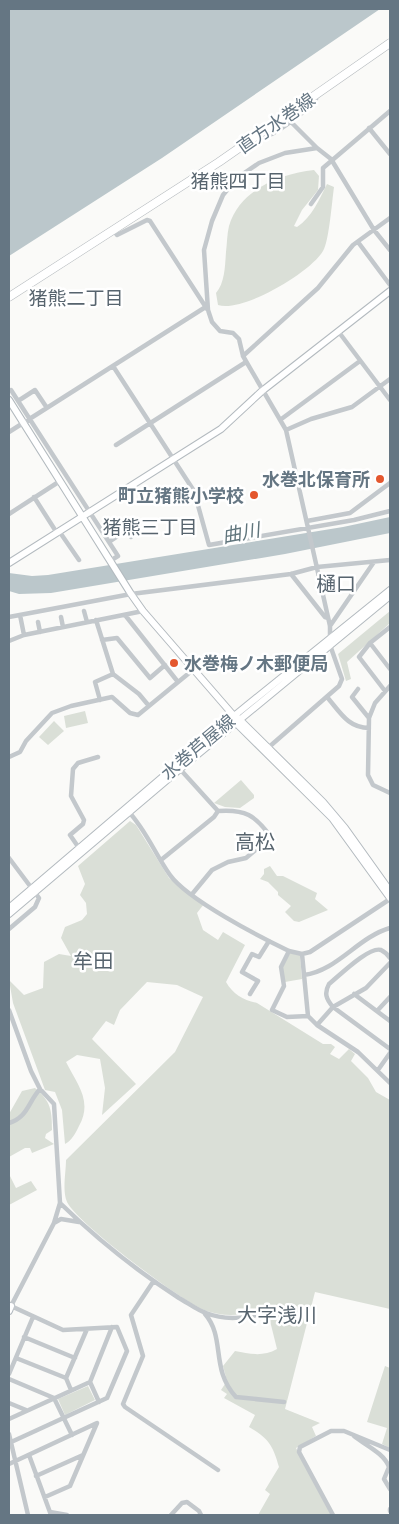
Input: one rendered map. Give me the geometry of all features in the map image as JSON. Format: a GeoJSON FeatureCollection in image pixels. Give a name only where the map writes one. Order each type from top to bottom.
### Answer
{"type":"FeatureCollection","features":[{"type":"Feature","properties":{"kind":"main road","name":"直方水巻線"},"geometry":{"type":"LineString","coordinates":[[9,297],[114,231],[255,137],[390,43]]}},
{"type":"Feature","properties":{"kind":"street"},"geometry":{"type":"LineString","coordinates":[[255,137],[258,139],[265,138],[291,122],[312,104],[316,99],[316,95]]}},
{"type":"Feature","properties":{"kind":"street"},"geometry":{"type":"LineString","coordinates":[[311,204],[322,187],[323,168],[331,159],[390,111]]}},
{"type":"Feature","properties":{"kind":"street"},"geometry":{"type":"LineString","coordinates":[[291,122],[316,148],[331,159],[374,230],[390,250]]}},
{"type":"Feature","properties":{"kind":"street"},"geometry":{"type":"LineString","coordinates":[[369,128],[390,154]]}},
{"type":"Feature","properties":{"kind":"street"},"geometry":{"type":"LineString","coordinates":[[206,309],[204,250],[212,221],[222,196],[237,178],[258,163],[285,153],[316,148]]}},
{"type":"Feature","properties":{"kind":"street"},"geometry":{"type":"LineString","coordinates":[[243,356],[315,291],[341,258],[358,242],[390,218]]}},
{"type":"Feature","properties":{"kind":"street"},"geometry":{"type":"LineString","coordinates":[[114,231],[117,235],[147,220],[150,221],[216,328],[233,333],[239,339],[246,362],[286,430],[330,626],[330,643],[342,679],[339,686],[270,747]]}},
{"type":"Feature","properties":{"kind":"street"},"geometry":{"type":"LineString","coordinates":[[358,242],[390,285]]}},
{"type":"Feature","properties":{"kind":"street"},"geometry":{"type":"LineString","coordinates":[[9,563],[221,429],[262,391],[390,291]]}},
{"type":"Feature","properties":{"kind":"street"},"geometry":{"type":"LineString","coordinates":[[9,432],[206,309]]}},
{"type":"Feature","properties":{"kind":"street"},"geometry":{"type":"LineString","coordinates":[[338,331],[390,400]]}},
{"type":"Feature","properties":{"kind":"street"},"geometry":{"type":"LineString","coordinates":[[280,420],[360,360]]}},
{"type":"Feature","properties":{"kind":"street"},"geometry":{"type":"LineString","coordinates":[[116,445],[246,362]]}},
{"type":"Feature","properties":{"kind":"street"},"geometry":{"type":"LineString","coordinates":[[113,366],[194,491],[209,545],[309,528],[390,511]]}},
{"type":"Feature","properties":{"kind":"street"},"geometry":{"type":"LineString","coordinates":[[286,430],[312,419],[352,407],[390,379]]}},
{"type":"Feature","properties":{"kind":"street"},"geometry":{"type":"LineString","coordinates":[[11,390],[118,556],[111,562]]}},
{"type":"Feature","properties":{"kind":"street"},"geometry":{"type":"LineString","coordinates":[[18,401],[35,390],[47,408]]}},
{"type":"Feature","properties":{"kind":"street"},"geometry":{"type":"LineString","coordinates":[[9,400],[143,611],[237,719],[332,818],[390,898],[310,952],[302,954],[289,950],[269,941],[211,907],[171,876],[139,823],[128,810]]}},
{"type":"Feature","properties":{"kind":"street"},"geometry":{"type":"LineString","coordinates":[[9,514],[60,481]]}},
{"type":"Feature","properties":{"kind":"street"},"geometry":{"type":"LineString","coordinates":[[307,520],[350,513],[390,483]]}},
{"type":"Feature","properties":{"kind":"street"},"geometry":{"type":"LineString","coordinates":[[34,497],[79,560]]}},
{"type":"Feature","properties":{"kind":"street"},"geometry":{"type":"LineString","coordinates":[[109,542],[121,534],[128,534],[131,537]]}},
{"type":"Feature","properties":{"kind":"street"},"geometry":{"type":"LineString","coordinates":[[9,617],[131,594],[291,574],[317,567],[390,560]]}},
{"type":"Feature","properties":{"kind":"street"},"geometry":{"type":"LineString","coordinates":[[330,626],[374,562]]}},
{"type":"Feature","properties":{"kind":"street"},"geometry":{"type":"LineString","coordinates":[[291,574],[325,617],[328,618]]}},
{"type":"Feature","properties":{"kind":"street","name":"水巻芦屋線"},"geometry":{"type":"LineString","coordinates":[[330,643],[390,590]]}},
{"type":"Feature","properties":{"kind":"street","name":"水巻芦屋線"},"geometry":{"type":"LineString","coordinates":[[9,908],[34,890],[178,767],[390,596]]}},
{"type":"Feature","properties":{"kind":"street"},"geometry":{"type":"LineString","coordinates":[[9,641],[24,635],[143,611]]}},
{"type":"Feature","properties":{"kind":"street"},"geometry":{"type":"LineString","coordinates":[[84,612],[86,622]]}},
{"type":"Feature","properties":{"kind":"street"},"geometry":{"type":"LineString","coordinates":[[20,615],[24,635]]}},
{"type":"Feature","properties":{"kind":"street"},"geometry":{"type":"LineString","coordinates":[[125,615],[178,682]]}},
{"type":"Feature","properties":{"kind":"street"},"geometry":{"type":"LineString","coordinates":[[61,617],[63,627]]}},
{"type":"Feature","properties":{"kind":"street"},"geometry":{"type":"LineString","coordinates":[[96,620],[112,674],[139,694],[149,706]]}},
{"type":"Feature","properties":{"kind":"street"},"geometry":{"type":"LineString","coordinates":[[38,622],[40,632]]}},
{"type":"Feature","properties":{"kind":"street"},"geometry":{"type":"LineString","coordinates":[[385,691],[359,656],[370,643],[388,628],[390,636]]}},
{"type":"Feature","properties":{"kind":"street"},"geometry":{"type":"LineString","coordinates":[[102,640],[117,638],[150,678],[165,666]]}},
{"type":"Feature","properties":{"kind":"street"},"geometry":{"type":"LineString","coordinates":[[370,643],[390,669]]}},
{"type":"Feature","properties":{"kind":"street"},"geometry":{"type":"LineString","coordinates":[[9,757],[20,752],[26,741],[52,713],[112,698],[117,699],[130,713],[138,715],[194,669]]}},
{"type":"Feature","properties":{"kind":"street"},"geometry":{"type":"LineString","coordinates":[[100,700],[95,682],[112,674]]}},
{"type":"Feature","properties":{"kind":"street"},"geometry":{"type":"LineString","coordinates":[[390,686],[375,703],[369,718],[368,775],[373,784],[390,793]]}},
{"type":"Feature","properties":{"kind":"street"},"geometry":{"type":"LineString","coordinates":[[358,689],[352,697],[369,718]]}},
{"type":"Feature","properties":{"kind":"street"},"geometry":{"type":"LineString","coordinates":[[327,697],[348,722],[359,728],[369,728]]}},
{"type":"Feature","properties":{"kind":"street"},"geometry":{"type":"LineString","coordinates":[[237,719],[270,747],[336,816],[390,891]]}},
{"type":"Feature","properties":{"kind":"street"},"geometry":{"type":"LineString","coordinates":[[79,848],[70,835],[84,824],[84,820],[71,796],[73,769],[78,763],[98,757]]}},
{"type":"Feature","properties":{"kind":"street"},"geometry":{"type":"LineString","coordinates":[[178,767],[218,811]]}},
{"type":"Feature","properties":{"kind":"street","name":"水巻芦屋線"},"geometry":{"type":"LineString","coordinates":[[9,914],[79,848],[128,810]]}},
{"type":"Feature","properties":{"kind":"street"},"geometry":{"type":"LineString","coordinates":[[192,894],[212,870],[228,862],[246,858],[271,837],[253,816],[240,810],[218,811]]}},
{"type":"Feature","properties":{"kind":"street"},"geometry":{"type":"LineString","coordinates":[[161,860],[214,817],[218,811]]}},
{"type":"Feature","properties":{"kind":"street"},"geometry":{"type":"LineString","coordinates":[[9,858],[40,898],[39,902],[9,929]]}},
{"type":"Feature","properties":{"kind":"street"},"geometry":{"type":"LineString","coordinates":[[304,975],[318,973],[368,939],[390,928]]}},
{"type":"Feature","properties":{"kind":"street"},"geometry":{"type":"LineString","coordinates":[[250,994],[258,981],[242,972],[252,954],[259,957],[269,941]]}},
{"type":"Feature","properties":{"kind":"street"},"geometry":{"type":"LineString","coordinates":[[289,950],[281,967],[284,986],[272,1010],[287,1018],[308,1016]]}},
{"type":"Feature","properties":{"kind":"street"},"geometry":{"type":"LineString","coordinates":[[390,958],[382,951],[376,950],[366,954],[329,984],[325,990],[327,1000],[333,1007],[390,1049]]}},
{"type":"Feature","properties":{"kind":"street"},"geometry":{"type":"LineString","coordinates":[[302,954],[308,1016],[317,1025],[358,1052],[390,1083]]}},
{"type":"Feature","properties":{"kind":"street"},"geometry":{"type":"LineString","coordinates":[[317,1025],[333,1007],[366,988],[390,963]]}},
{"type":"Feature","properties":{"kind":"street"},"geometry":{"type":"LineString","coordinates":[[354,994],[390,1021]]}},
{"type":"Feature","properties":{"kind":"street"},"geometry":{"type":"LineString","coordinates":[[377,1011],[390,997]]}},
{"type":"Feature","properties":{"kind":"street"},"geometry":{"type":"LineString","coordinates":[[9,1010],[31,1071],[40,1088],[54,1104],[60,1203],[54,1223],[10,1309],[62,1330],[117,1327],[127,1351],[107,1398],[11,1442]]}},
{"type":"Feature","properties":{"kind":"street"},"geometry":{"type":"LineString","coordinates":[[378,1070],[390,1054]]}},
{"type":"Feature","properties":{"kind":"street"},"geometry":{"type":"LineString","coordinates":[[9,1123],[19,1120],[28,1110],[30,1100],[40,1088]]}},
{"type":"Feature","properties":{"kind":"street"},"geometry":{"type":"LineString","coordinates":[[60,1203],[79,1222],[153,1282],[204,1313],[213,1322],[226,1386],[236,1396],[284,1402]]}},
{"type":"Feature","properties":{"kind":"street"},"geometry":{"type":"LineString","coordinates":[[54,1223],[61,1219],[79,1222]]}},
{"type":"Feature","properties":{"kind":"street"},"geometry":{"type":"LineString","coordinates":[[153,1282],[131,1315],[143,1356],[123,1404],[218,1470]]}},
{"type":"Feature","properties":{"kind":"street"},"geometry":{"type":"LineString","coordinates":[[204,1313],[228,1318],[245,1318],[266,1313]]}},
{"type":"Feature","properties":{"kind":"street"},"geometry":{"type":"LineString","coordinates":[[9,1374],[33,1317]]}},
{"type":"Feature","properties":{"kind":"street"},"geometry":{"type":"LineString","coordinates":[[9,1419],[90,1382],[112,1328]]}},
{"type":"Feature","properties":{"kind":"street"},"geometry":{"type":"LineString","coordinates":[[66,1378],[87,1329]]}},
{"type":"Feature","properties":{"kind":"street"},"geometry":{"type":"LineString","coordinates":[[24,1337],[75,1358]]}},
{"type":"Feature","properties":{"kind":"street"},"geometry":{"type":"LineString","coordinates":[[16,1358],[66,1378],[71,1390]]}},
{"type":"Feature","properties":{"kind":"street"},"geometry":{"type":"LineString","coordinates":[[9,1379],[54,1398],[72,1435]]}},
{"type":"Feature","properties":{"kind":"street"},"geometry":{"type":"LineString","coordinates":[[90,1382],[99,1402]]}},
{"type":"Feature","properties":{"kind":"street"},"geometry":{"type":"LineString","coordinates":[[9,1403],[26,1410]]}},
{"type":"Feature","properties":{"kind":"street"},"geometry":{"type":"LineString","coordinates":[[9,1464],[97,1424],[70,1486],[45,1497]]}},
{"type":"Feature","properties":{"kind":"street"},"geometry":{"type":"LineString","coordinates":[[333,1515],[299,1452],[300,1447],[331,1431],[351,1433],[390,1450]]}},
{"type":"Feature","properties":{"kind":"street"},"geometry":{"type":"LineString","coordinates":[[351,1433],[367,1448],[386,1459],[389,1467],[384,1479],[390,1489]]}},
{"type":"Feature","properties":{"kind":"street"},"geometry":{"type":"LineString","coordinates":[[9,1434],[17,1461],[28,1515]]}},
{"type":"Feature","properties":{"kind":"street"},"geometry":{"type":"LineString","coordinates":[[29,1455],[42,1496],[45,1497],[50,1514],[67,1515]]}},
{"type":"Feature","properties":{"kind":"street"},"geometry":{"type":"LineString","coordinates":[[36,1476],[83,1455]]}},
{"type":"Feature","properties":{"kind":"street"},"geometry":{"type":"LineString","coordinates":[[172,1514],[182,1503],[187,1502],[199,1511],[201,1515]]}},
{"type":"Feature","properties":{"kind":"shaded area"},"geometry":{"type":"Polygon","coordinates":[[[9,9],[380,9],[162,158],[9,256],[9,9]]]}},
{"type":"Feature","properties":{"kind":"shaded area"},"geometry":{"type":"Polygon","coordinates":[[[314,170],[319,176],[318,190],[302,210],[294,226],[297,227],[311,213],[327,184],[334,187],[329,230],[323,251],[304,270],[275,289],[243,303],[229,306],[218,305],[216,293],[224,274],[227,236],[234,213],[242,202],[263,186],[288,175],[314,170]]]}},
{"type":"Feature","properties":{"kind":"shaded area"},"geometry":{"type":"Polygon","coordinates":[[[390,517],[390,533],[285,554],[51,593],[19,594],[9,591],[9,573],[32,576],[48,575],[343,527],[390,517]]]}},
{"type":"Feature","properties":{"kind":"shaded area"},"geometry":{"type":"Polygon","coordinates":[[[390,611],[390,623],[347,662],[351,679],[346,681],[338,654],[390,611]]]}},
{"type":"Feature","properties":{"kind":"shaded area"},"geometry":{"type":"Polygon","coordinates":[[[85,711],[88,723],[66,728],[64,716],[85,711]]]}},
{"type":"Feature","properties":{"kind":"shaded area"},"geometry":{"type":"Polygon","coordinates":[[[54,721],[64,731],[48,745],[39,737],[54,721]]]}},
{"type":"Feature","properties":{"kind":"shaded area"},"geometry":{"type":"Polygon","coordinates":[[[241,780],[254,795],[254,798],[240,808],[225,807],[214,803],[241,780]]]}},
{"type":"Feature","properties":{"kind":"shaded area"},"geometry":{"type":"Polygon","coordinates":[[[130,821],[136,825],[169,878],[204,904],[197,913],[203,930],[218,940],[223,932],[245,945],[226,982],[232,990],[243,998],[257,1003],[323,1044],[331,1044],[335,1047],[330,1054],[339,1059],[349,1049],[355,1054],[351,1061],[368,1078],[376,1092],[390,1100],[390,1309],[315,1292],[285,1409],[320,1423],[312,1427],[316,1436],[296,1448],[331,1515],[258,1515],[270,1494],[265,1490],[279,1467],[277,1459],[269,1443],[249,1427],[255,1415],[224,1398],[227,1394],[221,1390],[227,1381],[223,1366],[235,1351],[262,1354],[277,1349],[268,1313],[264,1310],[227,1315],[204,1310],[174,1292],[108,1243],[67,1202],[64,1187],[66,1160],[175,1052],[203,997],[177,985],[147,982],[120,1010],[114,1025],[106,1021],[92,1039],[136,1084],[102,1115],[105,1088],[100,1059],[77,1055],[66,1062],[79,1085],[84,1101],[84,1109],[83,1117],[76,1132],[65,1144],[62,1110],[55,1092],[45,1090],[13,1003],[9,980],[24,995],[43,988],[44,962],[59,954],[71,956],[61,938],[65,927],[82,920],[87,914],[86,903],[80,895],[85,884],[78,866],[130,821]]]}},
{"type":"Feature","properties":{"kind":"shaded area"},"geometry":{"type":"Polygon","coordinates":[[[270,866],[277,876],[283,876],[317,893],[315,899],[328,910],[299,922],[294,921],[285,912],[291,906],[278,895],[278,892],[268,882],[260,879],[264,874],[264,869],[270,866]]]}},
{"type":"Feature","properties":{"kind":"shaded area"},"geometry":{"type":"Polygon","coordinates":[[[290,953],[300,955],[302,979],[285,982],[282,967],[290,953]]]}},
{"type":"Feature","properties":{"kind":"shaded area"},"geometry":{"type":"Polygon","coordinates":[[[35,1088],[50,1107],[52,1130],[46,1134],[45,1138],[54,1144],[32,1153],[30,1148],[25,1148],[9,1157],[9,1114],[22,1091],[35,1088]]]}},
{"type":"Feature","properties":{"kind":"shaded area"},"geometry":{"type":"Polygon","coordinates":[[[9,1174],[16,1188],[31,1181],[37,1190],[9,1205],[9,1174]]]}},
{"type":"Feature","properties":{"kind":"shaded area"},"geometry":{"type":"Polygon","coordinates":[[[385,1366],[390,1368],[390,1448],[382,1444],[387,1428],[367,1422],[385,1366]]]}},
{"type":"Feature","properties":{"kind":"shaded area"},"geometry":{"type":"Polygon","coordinates":[[[88,1386],[95,1400],[65,1415],[58,1399],[88,1386]]]}},
{"type":"Feature","properties":{"kind":"place","name":"水巻北保育所"},"geometry":{"type":"Point","coordinates":[380,479]}},
{"type":"Feature","properties":{"kind":"place","name":"町立猪熊小学校"},"geometry":{"type":"Point","coordinates":[254,495]}},
{"type":"Feature","properties":{"kind":"place","name":"水巻梅ノ木郵便局"},"geometry":{"type":"Point","coordinates":[174,663]}},
{"type":"Feature","properties":{"kind":"district","name":"猪熊四丁目"},"geometry":{"type":"Point","coordinates":[238,181]}},
{"type":"Feature","properties":{"kind":"district","name":"猪熊二丁目"},"geometry":{"type":"Point","coordinates":[76,298]}},
{"type":"Feature","properties":{"kind":"district","name":"猪熊三丁目"},"geometry":{"type":"Point","coordinates":[150,527]}},
{"type":"Feature","properties":{"kind":"district","name":"樋口"},"geometry":{"type":"Point","coordinates":[336,584]}},
{"type":"Feature","properties":{"kind":"district","name":"高松"},"geometry":{"type":"Point","coordinates":[255,842]}},
{"type":"Feature","properties":{"kind":"district","name":"牟田"},"geometry":{"type":"Point","coordinates":[93,961]}},
{"type":"Feature","properties":{"kind":"district","name":"大字浅川"},"geometry":{"type":"Point","coordinates":[277,1315]}},
{"type":"Feature","properties":{"kind":"water label","name":"曲川"},"geometry":{"type":"Point","coordinates":[241,533]}}]}
